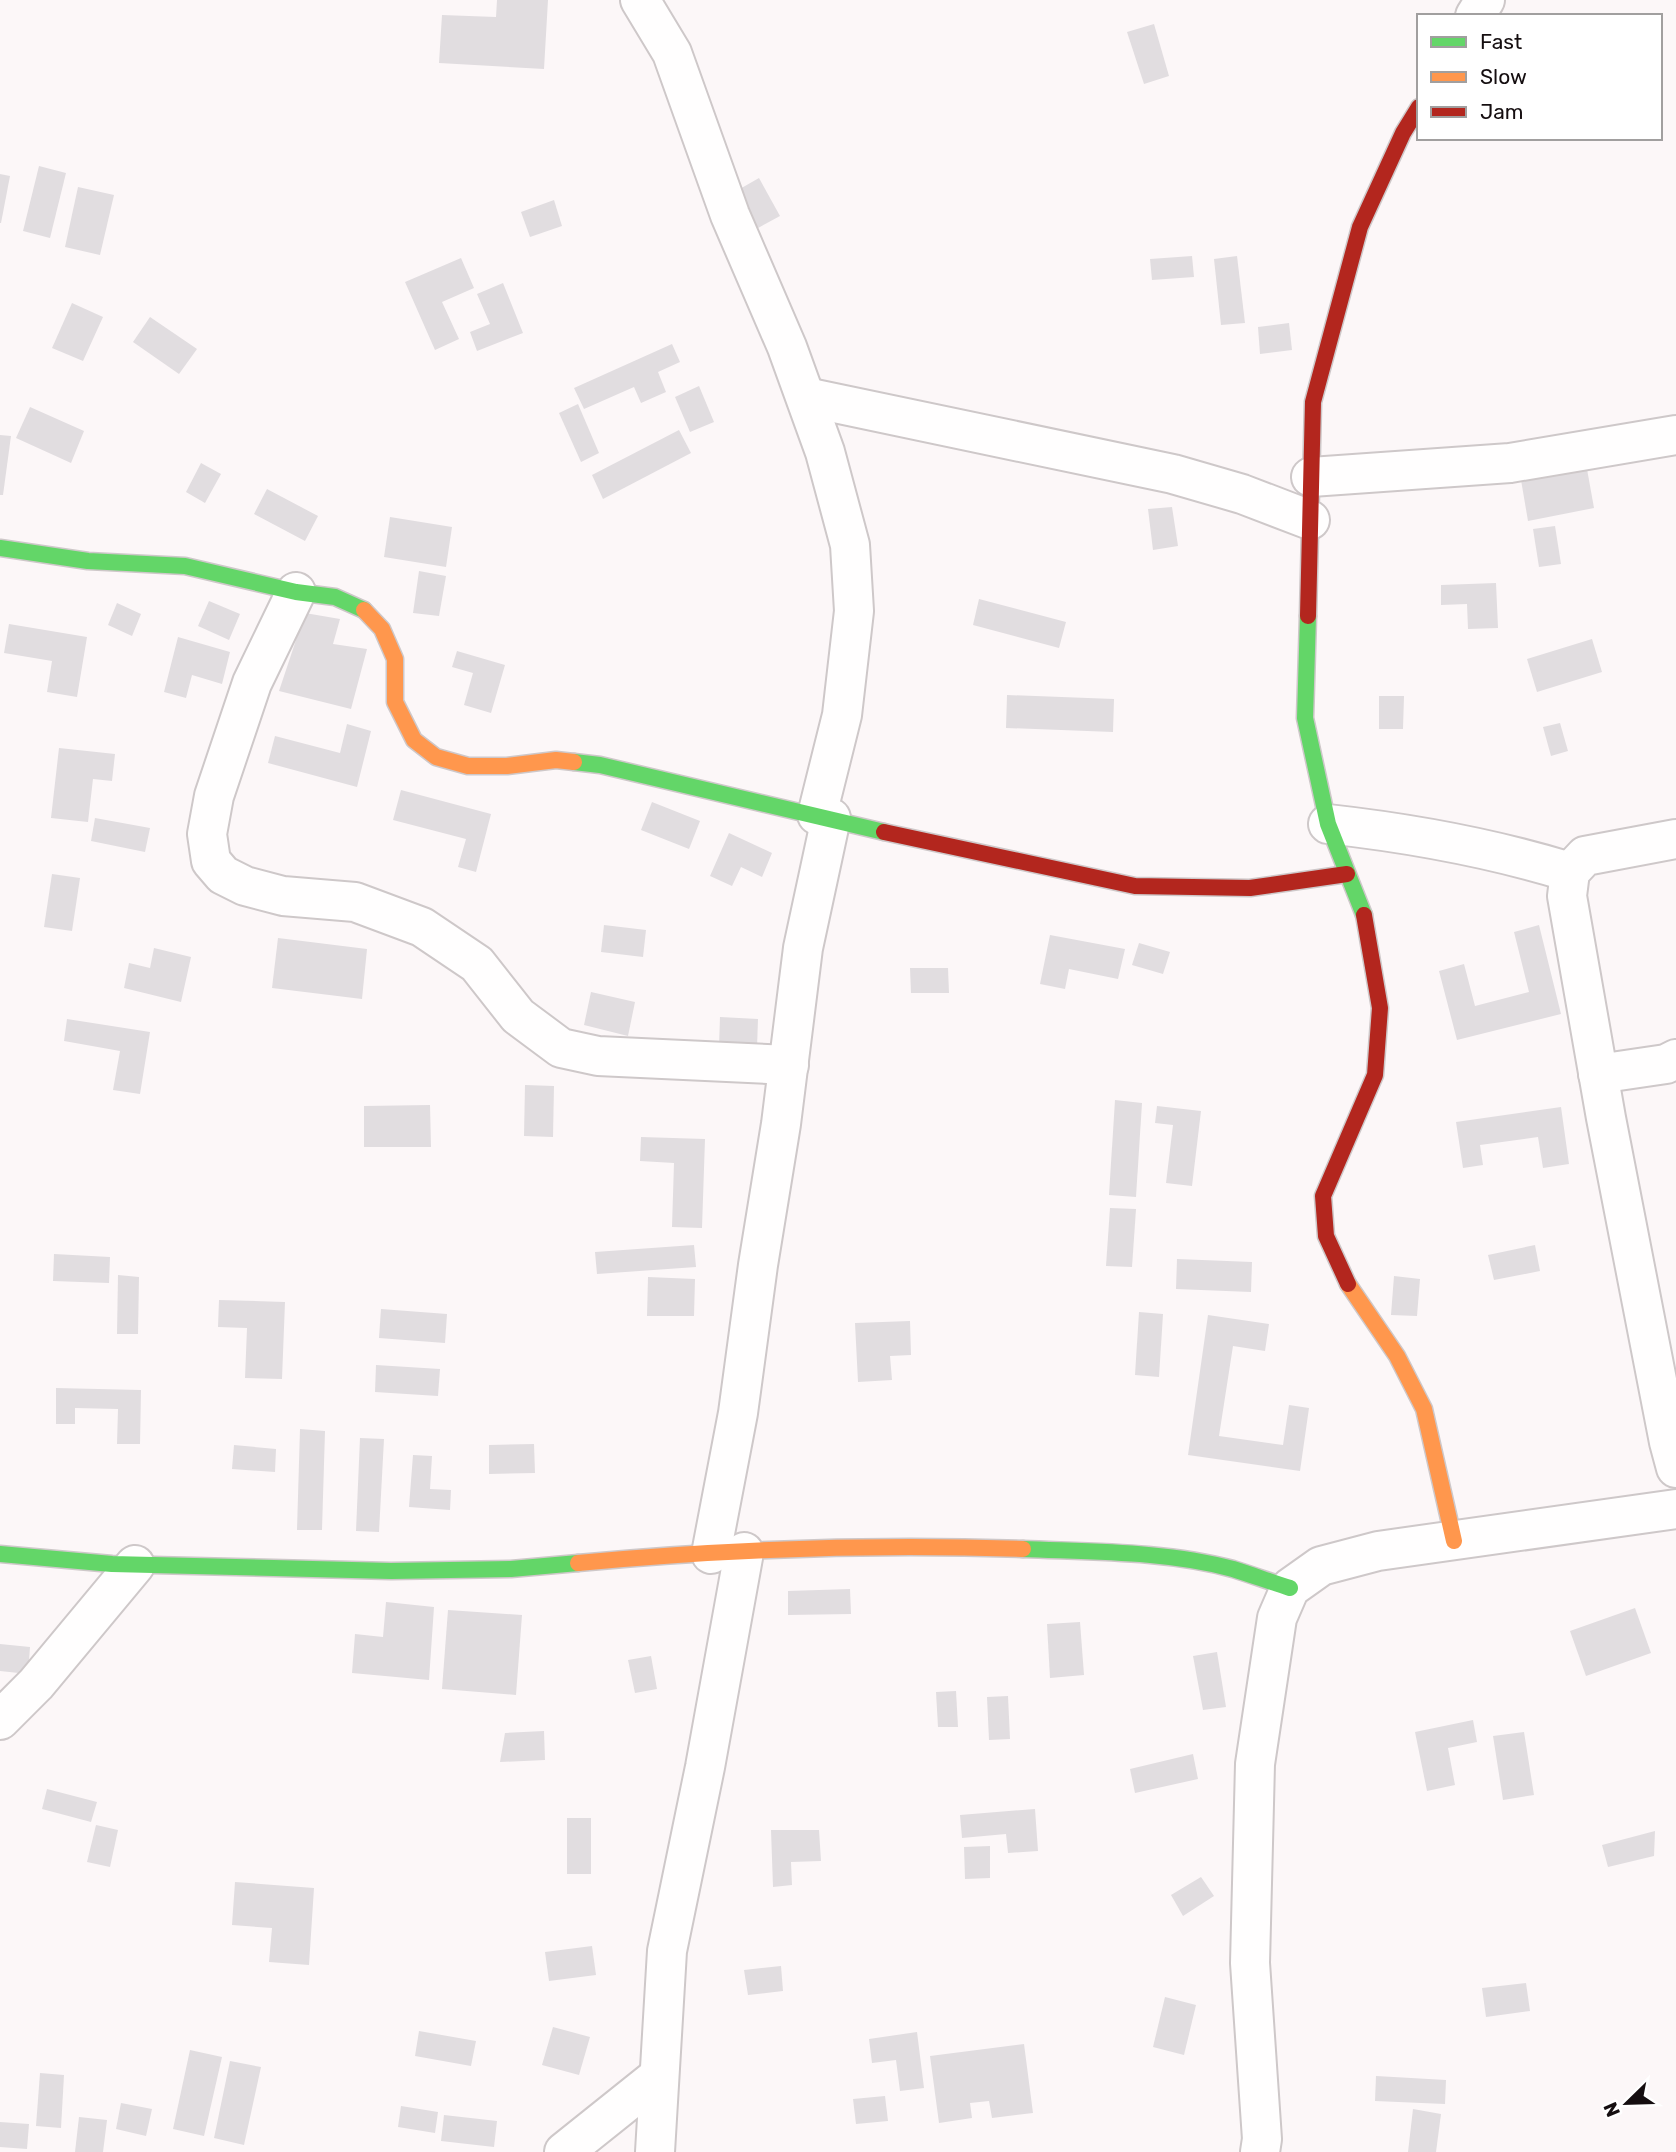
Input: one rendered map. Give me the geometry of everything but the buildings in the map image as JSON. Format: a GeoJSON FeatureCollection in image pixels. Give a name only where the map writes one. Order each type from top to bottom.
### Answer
{"type":"FeatureCollection","features":[{"type":"Feature","properties":{"kind":"street"},"geometry":{"type":"LineString","coordinates":[[640,0],[672,53],[730,215],[788,347],[806,397],[825,452],[850,545],[854,611],[842,715],[803,948],[789,1065],[738,1413],[705,1768],[667,1951],[654,2152]]}},
{"type":"Feature","properties":{"kind":"street"},"geometry":{"type":"LineString","coordinates":[[1417,110],[1403,132],[1360,228],[1313,402],[1305,718],[1328,824],[1364,916],[1380,1009],[1376,1075],[1323,1196],[1326,1236],[1345,1280],[1397,1356],[1424,1409],[1454,1541]]}},
{"type":"Feature","properties":{"kind":"street"},"geometry":{"type":"LineString","coordinates":[[806,397],[1173,474],[1242,494],[1310,520]]}},
{"type":"Feature","properties":{"kind":"street"},"geometry":{"type":"LineString","coordinates":[[1311,477],[1510,463],[1676,435]]}},
{"type":"Feature","properties":{"kind":"street"},"geometry":{"type":"LineString","coordinates":[[0,548],[88,561],[185,566],[296,592],[335,597],[361,607],[382,629],[395,659],[395,702],[414,740],[436,757],[468,766],[507,766],[556,760],[600,765],[975,853],[1135,886],[1250,888],[1347,874]]}},
{"type":"Feature","properties":{"kind":"street"},"geometry":{"type":"LineString","coordinates":[[296,592],[252,683],[214,796],[207,834],[211,861],[223,875],[245,886],[283,896],[355,902],[422,927],[477,964],[518,1016],[561,1048],[598,1056],[789,1065]]}},
{"type":"Feature","properties":{"kind":"street"},"geometry":{"type":"LineString","coordinates":[[1328,824],[1383,830],[1521,857],[1570,872]]}},
{"type":"Feature","properties":{"kind":"street"},"geometry":{"type":"LineString","coordinates":[[1676,839],[1585,856],[1570,872],[1567,896],[1598,1074],[1676,1468]]}},
{"type":"Feature","properties":{"kind":"street"},"geometry":{"type":"LineString","coordinates":[[1598,1074],[1666,1064],[1676,1059]]}},
{"type":"Feature","properties":{"kind":"street"},"geometry":{"type":"LineString","coordinates":[[1260,2152],[1262,2139],[1250,1963],[1255,1764],[1277,1618],[1290,1588],[1321,1566],[1378,1551],[1676,1509]]}},
{"type":"Feature","properties":{"kind":"street"},"geometry":{"type":"LineString","coordinates":[[0,1554],[135,1565],[366,1571],[511,1569],[651,1556],[935,1546],[1096,1552],[1183,1560],[1232,1569],[1290,1588]]}},
{"type":"Feature","properties":{"kind":"street"},"geometry":{"type":"LineString","coordinates":[[0,1720],[77,1637],[135,1565]]}},
{"type":"Feature","properties":{"kind":"street"},"geometry":{"type":"LineString","coordinates":[[564,2152],[659,2076]]}},
{"type":"Feature","properties":{"kind":"traffic: fast"},"geometry":{"type":"LineString","coordinates":[[0,548],[88,561],[185,566],[296,592],[335,597],[364,610]]}},
{"type":"Feature","properties":{"kind":"traffic: fast"},"geometry":{"type":"LineString","coordinates":[[1308,616],[1305,718],[1328,824],[1364,915]]}},
{"type":"Feature","properties":{"kind":"traffic: fast"},"geometry":{"type":"LineString","coordinates":[[574,762],[600,765],[884,832]]}},
{"type":"Feature","properties":{"kind":"traffic: fast"},"geometry":{"type":"LineString","coordinates":[[1023,1549],[1129,1553],[1182,1559],[1233,1569],[1290,1588]]}},
{"type":"Feature","properties":{"kind":"traffic: fast"},"geometry":{"type":"LineString","coordinates":[[0,1554],[112,1564],[391,1571],[511,1569],[578,1563]]}},
{"type":"Feature","properties":{"kind":"traffic: slow"},"geometry":{"type":"LineString","coordinates":[[364,610],[382,629],[395,659],[395,702],[414,740],[436,757],[468,766],[507,766],[556,760],[574,762]]}},
{"type":"Feature","properties":{"kind":"traffic: slow"},"geometry":{"type":"LineString","coordinates":[[1348,1284],[1397,1356],[1424,1409],[1454,1541]]}},
{"type":"Feature","properties":{"kind":"traffic: slow"},"geometry":{"type":"LineString","coordinates":[[578,1563],[800,1549],[1023,1549]]}},
{"type":"Feature","properties":{"kind":"traffic: jam"},"geometry":{"type":"LineString","coordinates":[[1308,616],[1313,402],[1360,227],[1403,133],[1417,110]]}},
{"type":"Feature","properties":{"kind":"traffic: jam"},"geometry":{"type":"LineString","coordinates":[[884,832],[1135,886],[1250,888],[1347,874]]}},
{"type":"Feature","properties":{"kind":"traffic: jam"},"geometry":{"type":"LineString","coordinates":[[1348,1284],[1326,1236],[1323,1196],[1375,1075],[1380,1008],[1364,915]]}}]}
